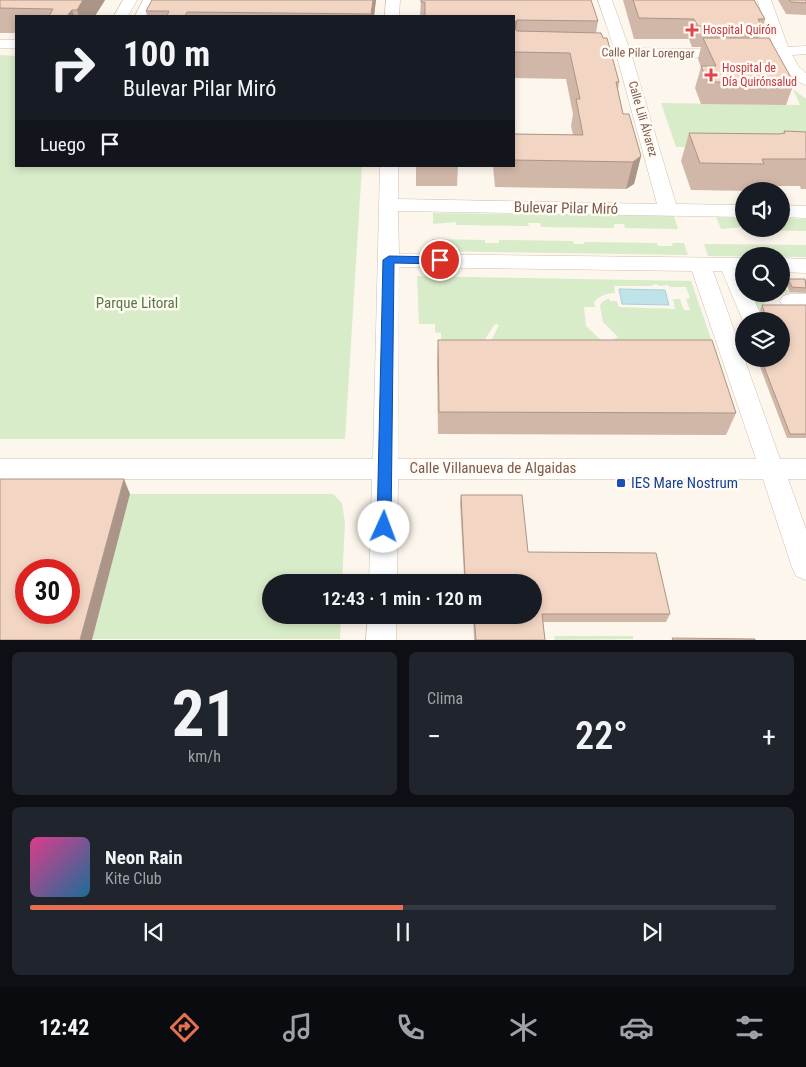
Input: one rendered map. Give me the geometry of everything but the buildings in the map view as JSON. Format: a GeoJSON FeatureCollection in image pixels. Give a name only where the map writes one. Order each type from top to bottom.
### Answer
{"type":"FeatureCollection","features":[{"type":"Feature","properties":{"kind":"street"},"geometry":{"type":"LineString","coordinates":[[122,15],[130,0]]}},
{"type":"Feature","properties":{"kind":"street"},"geometry":{"type":"LineString","coordinates":[[142,15],[150,0]]}},
{"type":"Feature","properties":{"kind":"street"},"geometry":{"type":"LineString","coordinates":[[392,15],[393,0]]}},
{"type":"Feature","properties":{"kind":"street","name":"Calle Lili Álvarez"},"geometry":{"type":"LineString","coordinates":[[605,0],[623,52],[668,210]]}},
{"type":"Feature","properties":{"kind":"street"},"geometry":{"type":"LineString","coordinates":[[764,0],[783,53],[792,70],[806,80]]}},
{"type":"Feature","properties":{"kind":"street"},"geometry":{"type":"LineString","coordinates":[[0,44],[15,44]]}},
{"type":"Feature","properties":{"kind":"street","name":"Calle Pilar Lorengar"},"geometry":{"type":"LineString","coordinates":[[568,52],[783,53],[806,50]]}},
{"type":"Feature","properties":{"kind":"street"},"geometry":{"type":"LineString","coordinates":[[383,574],[389,167]]}},
{"type":"Feature","properties":{"kind":"street","name":"Bulevar Pilar Miró"},"geometry":{"type":"LineString","coordinates":[[388,205],[735,211]]}},
{"type":"Feature","properties":{"kind":"street"},"geometry":{"type":"LineString","coordinates":[[790,211],[806,212]]}},
{"type":"Feature","properties":{"kind":"street"},"geometry":{"type":"LineString","coordinates":[[389,260],[735,265]]}},
{"type":"Feature","properties":{"kind":"street"},"geometry":{"type":"LineString","coordinates":[[700,264],[806,567]]}},
{"type":"Feature","properties":{"kind":"street"},"geometry":{"type":"LineString","coordinates":[[790,265],[806,266]]}},
{"type":"Feature","properties":{"kind":"street","name":"Calle Villanueva de Algaidas"},"geometry":{"type":"LineString","coordinates":[[0,468],[806,469]]}},
{"type":"Feature","properties":{"kind":"street"},"geometry":{"type":"LineString","coordinates":[[381,640],[382,624]]}},
{"type":"Feature","properties":{"kind":"green space","name":"Parque Litoral"},"geometry":{"type":"Polygon","coordinates":[[[0,55],[15,56],[15,167],[362,167],[345,439],[0,439],[0,55]]]}},
{"type":"Feature","properties":{"kind":"green space"},"geometry":{"type":"Polygon","coordinates":[[[793,89],[806,99],[806,149],[676,147],[661,103],[800,105],[793,89]]]}},
{"type":"Feature","properties":{"kind":"green space"},"geometry":{"type":"Polygon","coordinates":[[[433,213],[674,216],[678,229],[625,228],[624,224],[614,224],[614,228],[541,227],[540,223],[528,223],[529,226],[456,225],[456,222],[433,224],[433,213]]]}},
{"type":"Feature","properties":{"kind":"green space"},"geometry":{"type":"Polygon","coordinates":[[[716,217],[735,218],[735,228],[721,229],[716,217]]]}},
{"type":"Feature","properties":{"kind":"green space"},"geometry":{"type":"Polygon","coordinates":[[[790,218],[806,219],[806,231],[790,231],[790,218]]]}},
{"type":"Feature","properties":{"kind":"green space"},"geometry":{"type":"Polygon","coordinates":[[[432,239],[485,240],[485,243],[499,243],[499,240],[573,241],[574,244],[584,244],[584,242],[657,243],[658,246],[673,246],[672,243],[684,243],[688,255],[432,251],[432,239]]]}},
{"type":"Feature","properties":{"kind":"green space"},"geometry":{"type":"Polygon","coordinates":[[[704,244],[806,245],[806,257],[790,257],[790,247],[735,247],[735,256],[708,256],[704,244]]]}},
{"type":"Feature","properties":{"kind":"green space"},"geometry":{"type":"Polygon","coordinates":[[[417,276],[691,281],[717,356],[613,346],[614,339],[618,337],[603,322],[600,306],[602,302],[609,298],[610,301],[617,301],[619,307],[675,309],[673,299],[680,299],[684,310],[690,310],[686,299],[690,298],[686,287],[669,287],[668,285],[660,286],[656,284],[651,286],[614,286],[615,293],[606,294],[599,298],[594,302],[595,307],[584,307],[586,326],[602,341],[490,343],[499,325],[495,324],[484,341],[442,359],[441,333],[435,332],[435,324],[419,324],[417,276]]]}},
{"type":"Feature","properties":{"kind":"green space"},"geometry":{"type":"Polygon","coordinates":[[[790,290],[806,291],[806,293],[790,293],[790,290]]]}},
{"type":"Feature","properties":{"kind":"green space"},"geometry":{"type":"Polygon","coordinates":[[[754,302],[766,302],[764,310],[758,310],[754,302]]]}},
{"type":"Feature","properties":{"kind":"green space"},"geometry":{"type":"Polygon","coordinates":[[[130,494],[333,494],[342,503],[345,523],[342,574],[262,574],[262,624],[341,624],[340,639],[92,639],[130,494]]]}},
{"type":"Feature","properties":{"kind":"green space"},"geometry":{"type":"Polygon","coordinates":[[[554,636],[633,636],[633,639],[555,640],[554,636]]]}},
{"type":"Feature","properties":{"kind":"water"},"geometry":{"type":"Polygon","coordinates":[[[619,289],[665,290],[669,305],[622,304],[619,289]]]}},
{"type":"Feature","properties":{"kind":"place","name":"Hospital Quirón"},"geometry":{"type":"Point","coordinates":[692,30]}},
{"type":"Feature","properties":{"kind":"place","name":"Hospital de Día Quirónsalud"},"geometry":{"type":"Point","coordinates":[711,75]}},
{"type":"Feature","properties":{"kind":"place","name":"IES Mare Nostrum"},"geometry":{"type":"Point","coordinates":[621,483]}},
{"type":"Feature","properties":{"kind":"route"},"geometry":{"type":"LineString","coordinates":[[384,527],[389,260],[440,260]]}}]}
